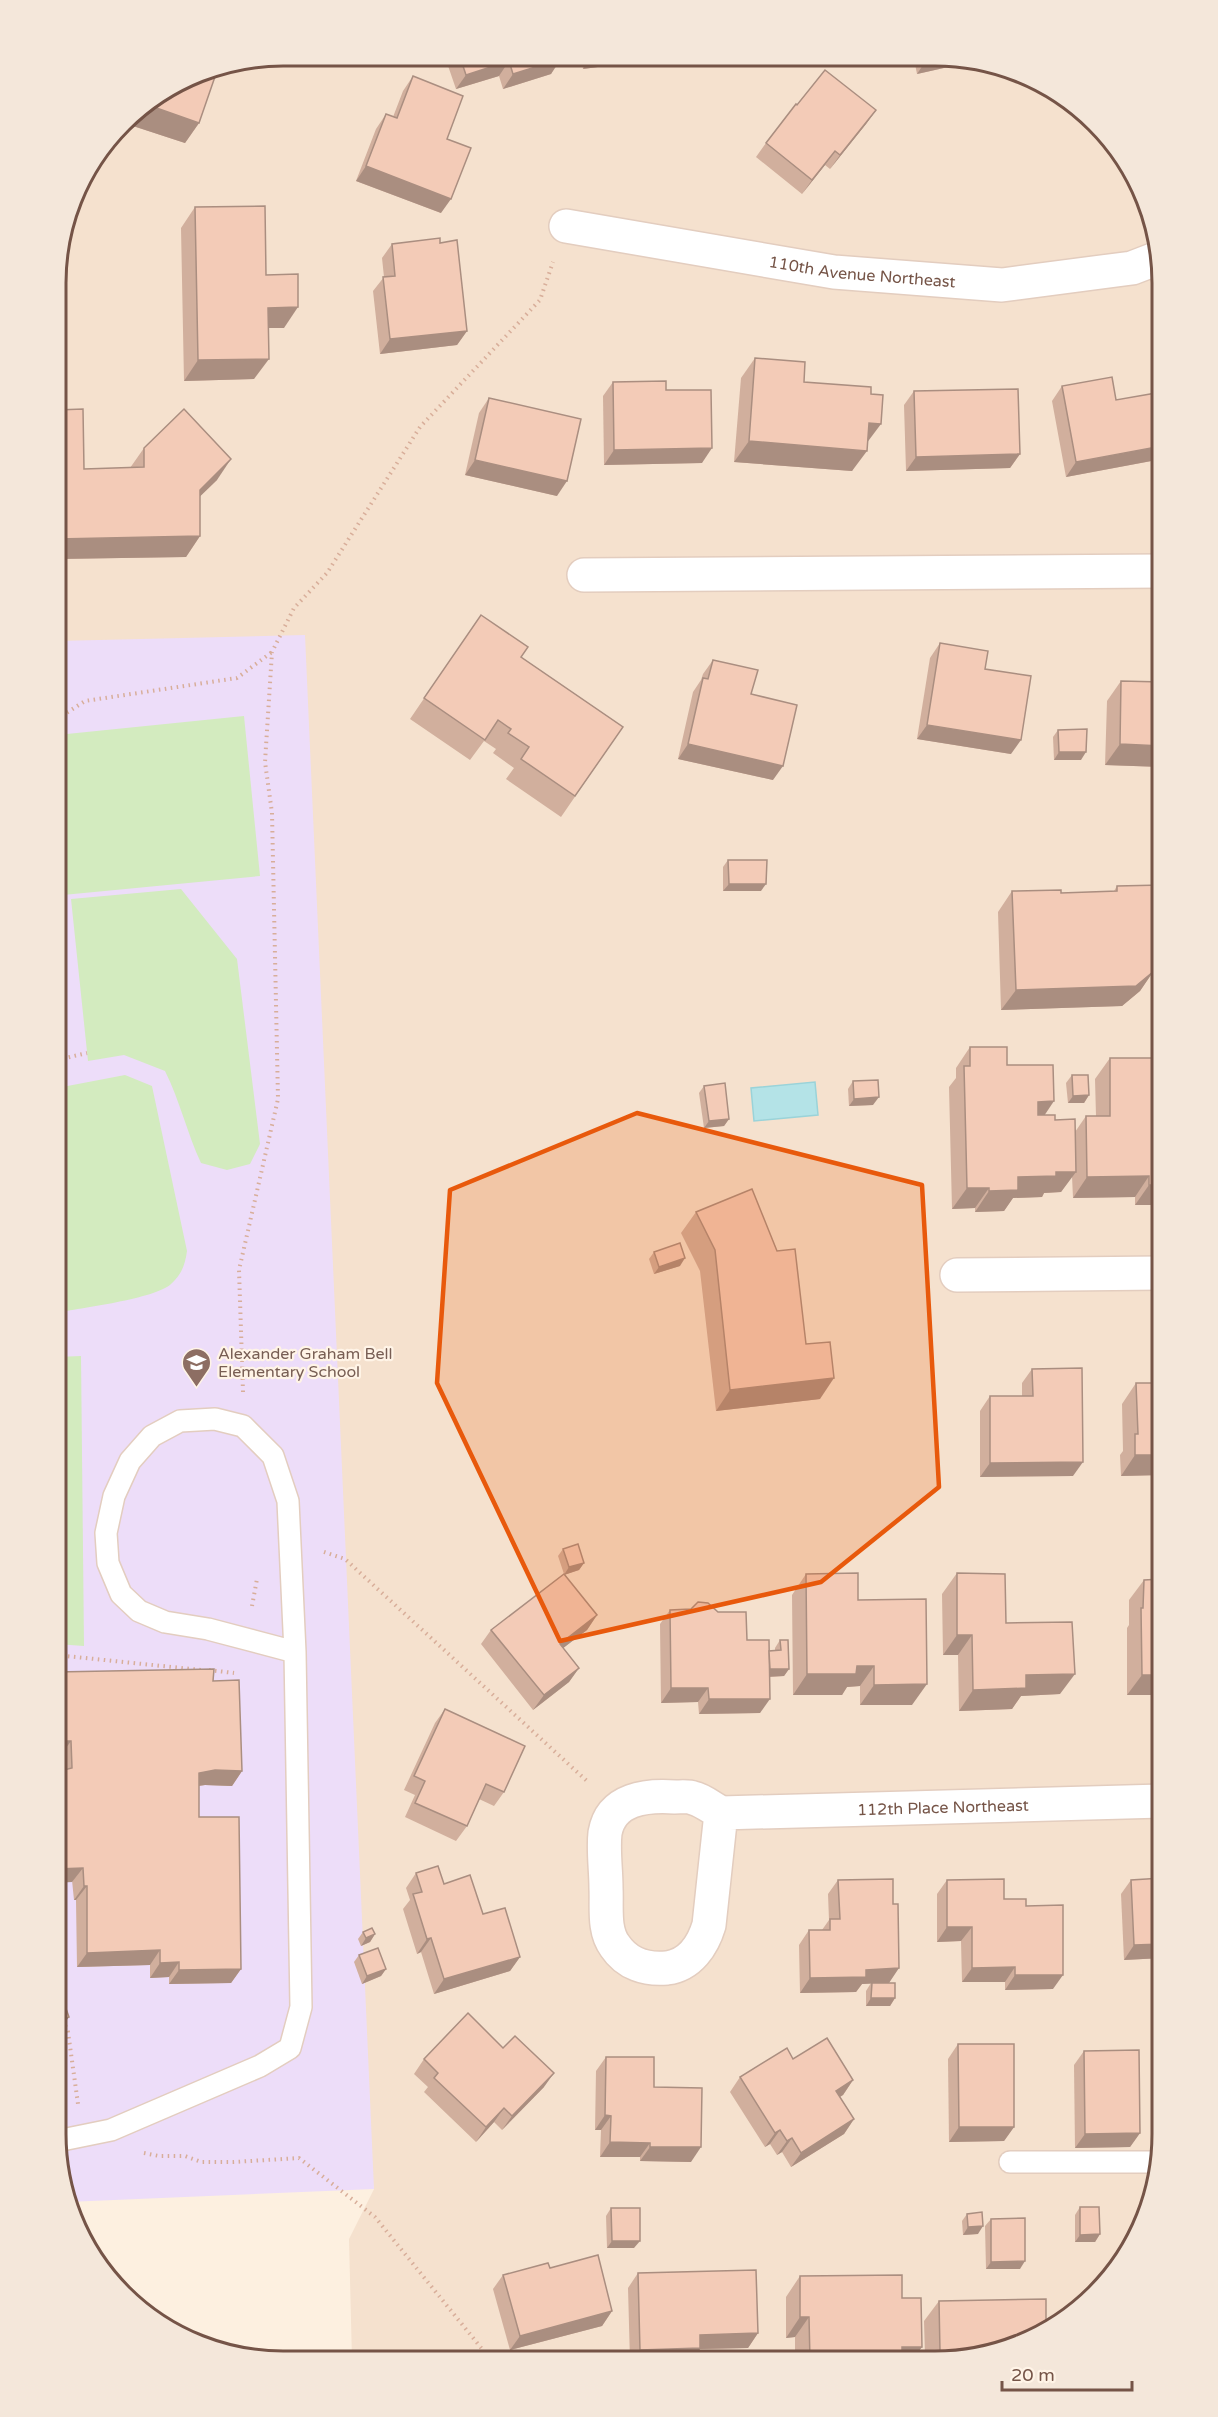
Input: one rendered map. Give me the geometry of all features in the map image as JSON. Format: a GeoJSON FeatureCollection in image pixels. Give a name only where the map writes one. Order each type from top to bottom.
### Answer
{"type":"FeatureCollection","features":[{"type":"Feature","properties":{"kind":"street","name":"110th Avenue Northeast"},"geometry":{"type":"LineString","coordinates":[[566,226],[834,272],[1002,285],[1132,268],[1151,261]]}},
{"type":"Feature","properties":{"kind":"street"},"geometry":{"type":"LineString","coordinates":[[584,575],[1152,571]]}},
{"type":"Feature","properties":{"kind":"street"},"geometry":{"type":"LineString","coordinates":[[957,1275],[1152,1273]]}},
{"type":"Feature","properties":{"kind":"street"},"geometry":{"type":"LineString","coordinates":[[651,1796],[693,1798],[721,1814],[709,1925],[705,1939],[685,1961],[672,1967],[657,1969],[640,1966],[625,1958],[614,1945],[607,1929],[605,1833],[611,1817],[627,1802],[651,1796]]}},
{"type":"Feature","properties":{"kind":"street","name":"112th Place Northeast"},"geometry":{"type":"LineString","coordinates":[[721,1814],[1152,1801]]}},
{"type":"Feature","properties":{"kind":"lane"},"geometry":{"type":"LineString","coordinates":[[66,2139],[111,2130],[260,2066],[290,2048],[301,2007],[295,1653],[288,1501],[273,1456],[243,1426],[215,1419],[180,1421],[152,1436],[130,1461],[114,1496],[106,1533],[108,1563],[121,1594],[139,1611],[165,1622],[249,1640],[295,1653]]}},
{"type":"Feature","properties":{"kind":"lane"},"geometry":{"type":"LineString","coordinates":[[1010,2162],[1150,2162]]}},
{"type":"Feature","properties":{"kind":"path"},"geometry":{"type":"LineString","coordinates":[[243,1426],[239,1270],[278,1099],[272,813],[265,762],[272,652],[294,608],[327,573],[420,427],[540,300],[566,226]]}},
{"type":"Feature","properties":{"kind":"path"},"geometry":{"type":"LineString","coordinates":[[66,713],[85,701],[237,678],[272,652]]}},
{"type":"Feature","properties":{"kind":"path"},"geometry":{"type":"LineString","coordinates":[[66,1058],[87,1053]]}},
{"type":"Feature","properties":{"kind":"path"},"geometry":{"type":"LineString","coordinates":[[66,1656],[245,1674],[255,1583],[266,1565],[292,1555],[323,1552],[345,1559],[593,1787],[616,1811]]}},
{"type":"Feature","properties":{"kind":"path"},"geometry":{"type":"LineString","coordinates":[[66,2026],[78,2103],[138,2152],[159,2156],[185,2156],[201,2162],[299,2158],[375,2217],[484,2351]]}},
{"type":"Feature","properties":{"kind":"highlighted area"},"geometry":{"type":"Polygon","coordinates":[[[637,1113],[922,1185],[939,1487],[821,1582],[560,1641],[437,1383],[450,1190],[637,1113]]]}},
{"type":"Feature","properties":{"kind":"shaded area"},"geometry":{"type":"Polygon","coordinates":[[[269,66],[949,66],[991,73],[1043,95],[1078,120],[1098,140],[1130,187],[1145,227],[1152,269],[1152,2148],[1145,2190],[1123,2242],[1098,2277],[1078,2297],[1031,2329],[977,2347],[949,2351],[352,2351],[349,2239],[374,2189],[66,685],[66,269],[73,227],[95,175],[120,140],[140,120],[187,88],[241,70],[269,66]]]}},
{"type":"Feature","properties":{"kind":"shaded area","name":"Alexander Graham Bell Elementary School"},"geometry":{"type":"Polygon","coordinates":[[[305,635],[374,2189],[77,2202],[70,2176],[66,2148],[66,641],[305,635]]]}},
{"type":"Feature","properties":{"kind":"green space"},"geometry":{"type":"Polygon","coordinates":[[[244,716],[260,876],[66,895],[66,734],[244,716]]]}},
{"type":"Feature","properties":{"kind":"green space"},"geometry":{"type":"Polygon","coordinates":[[[181,889],[237,959],[260,1144],[250,1164],[227,1170],[201,1163],[165,1071],[124,1055],[88,1061],[71,899],[181,889]]]}},
{"type":"Feature","properties":{"kind":"green space"},"geometry":{"type":"Polygon","coordinates":[[[125,1075],[152,1086],[187,1251],[178,1277],[162,1289],[116,1302],[66,1311],[66,1086],[125,1075]]]}},
{"type":"Feature","properties":{"kind":"green space"},"geometry":{"type":"Polygon","coordinates":[[[81,1356],[84,1646],[66,1645],[66,1357],[81,1356]]]}},
{"type":"Feature","properties":{"kind":"water"},"geometry":{"type":"Polygon","coordinates":[[[815,1082],[818,1115],[754,1121],[751,1088],[815,1082]]]}},
{"type":"Feature","properties":{"kind":"building"},"geometry":{"type":"Polygon","coordinates":[[[463,66],[494,66],[466,75],[463,66]]]}},
{"type":"Feature","properties":{"kind":"building"},"geometry":{"type":"Polygon","coordinates":[[[511,66],[539,66],[513,74],[511,66]]]}},
{"type":"Feature","properties":{"kind":"building"},"geometry":{"type":"Polygon","coordinates":[[[825,70],[876,110],[840,155],[835,151],[812,180],[766,143],[825,70]]]}},
{"type":"Feature","properties":{"kind":"building"},"geometry":{"type":"Polygon","coordinates":[[[413,76],[463,96],[447,139],[471,148],[451,199],[366,166],[386,114],[397,118],[413,76]]]}},
{"type":"Feature","properties":{"kind":"building"},"geometry":{"type":"Polygon","coordinates":[[[215,77],[199,123],[156,108],[187,88],[215,77]]]}},
{"type":"Feature","properties":{"kind":"building"},"geometry":{"type":"Polygon","coordinates":[[[265,206],[266,275],[298,274],[298,307],[268,308],[269,359],[198,360],[195,207],[265,206]]]}},
{"type":"Feature","properties":{"kind":"building"},"geometry":{"type":"Polygon","coordinates":[[[440,238],[440,243],[457,240],[467,331],[390,339],[383,277],[395,276],[392,244],[440,238]]]}},
{"type":"Feature","properties":{"kind":"building"},"geometry":{"type":"Polygon","coordinates":[[[755,358],[805,362],[804,382],[871,387],[871,394],[883,395],[881,424],[869,423],[867,451],[749,441],[755,358]]]}},
{"type":"Feature","properties":{"kind":"building"},"geometry":{"type":"Polygon","coordinates":[[[1112,377],[1116,400],[1152,394],[1152,448],[1076,462],[1062,386],[1112,377]]]}},
{"type":"Feature","properties":{"kind":"building"},"geometry":{"type":"Polygon","coordinates":[[[666,381],[666,390],[711,390],[712,448],[614,450],[613,382],[666,381]]]}},
{"type":"Feature","properties":{"kind":"building"},"geometry":{"type":"Polygon","coordinates":[[[1018,389],[1020,454],[916,457],[914,391],[1018,389]]]}},
{"type":"Feature","properties":{"kind":"building"},"geometry":{"type":"Polygon","coordinates":[[[489,398],[581,419],[567,481],[475,460],[489,398]]]}},
{"type":"Feature","properties":{"kind":"building"},"geometry":{"type":"Polygon","coordinates":[[[83,409],[84,469],[144,467],[144,448],[184,409],[231,459],[200,490],[200,536],[66,539],[66,410],[83,409]]]}},
{"type":"Feature","properties":{"kind":"building"},"geometry":{"type":"Polygon","coordinates":[[[481,615],[528,647],[521,657],[623,727],[575,796],[521,759],[529,747],[508,733],[511,729],[498,720],[485,740],[424,698],[481,615]]]}},
{"type":"Feature","properties":{"kind":"building"},"geometry":{"type":"Polygon","coordinates":[[[940,643],[988,651],[985,669],[1031,676],[1021,740],[927,725],[940,643]]]}},
{"type":"Feature","properties":{"kind":"building"},"geometry":{"type":"Polygon","coordinates":[[[713,660],[758,670],[751,694],[797,705],[783,766],[688,744],[703,678],[708,679],[713,660]]]}},
{"type":"Feature","properties":{"kind":"building"},"geometry":{"type":"Polygon","coordinates":[[[1121,681],[1152,682],[1152,746],[1120,744],[1121,681]]]}},
{"type":"Feature","properties":{"kind":"building"},"geometry":{"type":"Polygon","coordinates":[[[1087,729],[1086,752],[1059,752],[1058,730],[1087,729]]]}},
{"type":"Feature","properties":{"kind":"building"},"geometry":{"type":"Polygon","coordinates":[[[728,860],[767,860],[766,884],[729,884],[728,860]]]}},
{"type":"Feature","properties":{"kind":"building"},"geometry":{"type":"Polygon","coordinates":[[[1152,885],[1152,973],[1136,986],[1016,990],[1012,891],[1061,890],[1061,893],[1117,891],[1117,886],[1152,885]]]}},
{"type":"Feature","properties":{"kind":"building"},"geometry":{"type":"Polygon","coordinates":[[[970,1047],[1007,1047],[1007,1065],[1053,1065],[1054,1101],[1038,1102],[1038,1115],[1055,1115],[1055,1120],[1075,1119],[1076,1172],[1056,1172],[1056,1176],[1018,1177],[1018,1190],[989,1191],[989,1188],[967,1188],[964,1066],[970,1066],[970,1047]]]}},
{"type":"Feature","properties":{"kind":"building"},"geometry":{"type":"Polygon","coordinates":[[[1110,1058],[1152,1058],[1152,1185],[1149,1185],[1149,1176],[1087,1177],[1086,1116],[1110,1116],[1110,1058]]]}},
{"type":"Feature","properties":{"kind":"building"},"geometry":{"type":"Polygon","coordinates":[[[1072,1075],[1088,1075],[1089,1095],[1073,1096],[1072,1075]]]}},
{"type":"Feature","properties":{"kind":"building"},"geometry":{"type":"Polygon","coordinates":[[[878,1080],[879,1097],[854,1099],[853,1081],[878,1080]]]}},
{"type":"Feature","properties":{"kind":"building"},"geometry":{"type":"Polygon","coordinates":[[[725,1083],[729,1119],[709,1121],[704,1086],[725,1083]]]}},
{"type":"Feature","properties":{"kind":"building"},"geometry":{"type":"Polygon","coordinates":[[[752,1189],[777,1251],[795,1249],[806,1344],[830,1342],[834,1378],[730,1390],[715,1250],[696,1212],[752,1189]]]}},
{"type":"Feature","properties":{"kind":"building"},"geometry":{"type":"Polygon","coordinates":[[[680,1243],[685,1258],[659,1267],[654,1252],[680,1243]]]}},
{"type":"Feature","properties":{"kind":"building"},"geometry":{"type":"Polygon","coordinates":[[[1082,1368],[1083,1462],[990,1463],[990,1396],[1033,1396],[1032,1369],[1082,1368]]]}},
{"type":"Feature","properties":{"kind":"building"},"geometry":{"type":"Polygon","coordinates":[[[1136,1383],[1152,1383],[1152,1455],[1135,1455],[1135,1434],[1138,1434],[1136,1383]]]}},
{"type":"Feature","properties":{"kind":"building"},"geometry":{"type":"Polygon","coordinates":[[[578,1544],[584,1563],[569,1567],[563,1549],[578,1544]]]}},
{"type":"Feature","properties":{"kind":"building"},"geometry":{"type":"Polygon","coordinates":[[[858,1573],[858,1600],[926,1599],[927,1684],[874,1685],[874,1666],[857,1666],[856,1674],[807,1674],[806,1574],[858,1573]]]}},
{"type":"Feature","properties":{"kind":"building"},"geometry":{"type":"Polygon","coordinates":[[[957,1573],[1005,1574],[1006,1623],[1072,1622],[1075,1674],[1026,1675],[1026,1688],[973,1690],[972,1635],[957,1635],[957,1573]]]}},
{"type":"Feature","properties":{"kind":"building"},"geometry":{"type":"Polygon","coordinates":[[[564,1574],[597,1615],[560,1644],[579,1668],[544,1695],[491,1630],[564,1574]]]}},
{"type":"Feature","properties":{"kind":"building"},"geometry":{"type":"Polygon","coordinates":[[[1144,1580],[1152,1580],[1152,1675],[1142,1675],[1141,1608],[1143,1608],[1144,1580]]]}},
{"type":"Feature","properties":{"kind":"building"},"geometry":{"type":"Polygon","coordinates":[[[698,1602],[708,1603],[718,1612],[746,1612],[747,1640],[769,1640],[770,1699],[709,1699],[708,1688],[671,1688],[670,1610],[691,1609],[698,1602]]]}},
{"type":"Feature","properties":{"kind":"building"},"geometry":{"type":"Polygon","coordinates":[[[780,1640],[788,1640],[789,1669],[770,1669],[769,1651],[781,1650],[780,1640]]]}},
{"type":"Feature","properties":{"kind":"building"},"geometry":{"type":"Polygon","coordinates":[[[214,1669],[213,1681],[239,1680],[242,1771],[215,1770],[199,1773],[199,1817],[239,1817],[241,1969],[179,1970],[179,1962],[160,1963],[160,1950],[87,1953],[87,1886],[84,1886],[83,1868],[66,1869],[66,1770],[72,1768],[71,1741],[66,1741],[66,1672],[214,1669]]]}},
{"type":"Feature","properties":{"kind":"building"},"geometry":{"type":"Polygon","coordinates":[[[445,1709],[525,1746],[504,1792],[486,1784],[467,1826],[415,1803],[425,1781],[414,1776],[445,1709]]]}},
{"type":"Feature","properties":{"kind":"building"},"geometry":{"type":"Polygon","coordinates":[[[438,1866],[444,1884],[470,1875],[483,1914],[505,1908],[520,1957],[444,1979],[431,1938],[427,1939],[413,1894],[422,1892],[416,1873],[438,1866]]]}},
{"type":"Feature","properties":{"kind":"building"},"geometry":{"type":"Polygon","coordinates":[[[893,1879],[893,1904],[898,1904],[899,1968],[866,1970],[866,1977],[810,1978],[809,1930],[830,1930],[830,1919],[840,1919],[838,1880],[893,1879]]]}},
{"type":"Feature","properties":{"kind":"building"},"geometry":{"type":"Polygon","coordinates":[[[1004,1879],[1004,1899],[1026,1899],[1026,1906],[1063,1905],[1063,1975],[1015,1975],[1015,1967],[972,1968],[972,1927],[947,1927],[947,1880],[1004,1879]]]}},
{"type":"Feature","properties":{"kind":"building"},"geometry":{"type":"Polygon","coordinates":[[[1152,1879],[1152,1944],[1134,1945],[1131,1880],[1152,1879]]]}},
{"type":"Feature","properties":{"kind":"building"},"geometry":{"type":"Polygon","coordinates":[[[372,1928],[375,1934],[366,1938],[363,1932],[372,1928]]]}},
{"type":"Feature","properties":{"kind":"building"},"geometry":{"type":"Polygon","coordinates":[[[378,1948],[386,1969],[367,1976],[359,1955],[378,1948]]]}},
{"type":"Feature","properties":{"kind":"building"},"geometry":{"type":"Polygon","coordinates":[[[872,1983],[895,1983],[895,1998],[871,1998],[872,1983]]]}},
{"type":"Feature","properties":{"kind":"building"},"geometry":{"type":"Polygon","coordinates":[[[468,2013],[503,2048],[515,2036],[554,2073],[512,2116],[504,2108],[486,2127],[434,2078],[438,2073],[424,2059],[468,2013]]]}},
{"type":"Feature","properties":{"kind":"building"},"geometry":{"type":"Polygon","coordinates":[[[827,2038],[853,2080],[836,2091],[854,2119],[801,2153],[792,2138],[787,2141],[780,2130],[775,2133],[740,2077],[787,2048],[793,2059],[827,2038]]]}},
{"type":"Feature","properties":{"kind":"building"},"geometry":{"type":"Polygon","coordinates":[[[958,2044],[1014,2044],[1014,2127],[959,2127],[958,2044]]]}},
{"type":"Feature","properties":{"kind":"building"},"geometry":{"type":"Polygon","coordinates":[[[1139,2050],[1140,2133],[1085,2134],[1084,2051],[1139,2050]]]}},
{"type":"Feature","properties":{"kind":"building"},"geometry":{"type":"Polygon","coordinates":[[[606,2057],[654,2057],[654,2087],[702,2088],[701,2147],[650,2147],[650,2143],[610,2142],[611,2116],[605,2115],[606,2057]]]}},
{"type":"Feature","properties":{"kind":"building"},"geometry":{"type":"Polygon","coordinates":[[[1080,2207],[1099,2207],[1100,2234],[1080,2235],[1080,2207]]]}},
{"type":"Feature","properties":{"kind":"building"},"geometry":{"type":"Polygon","coordinates":[[[611,2208],[640,2208],[640,2241],[612,2241],[611,2208]]]}},
{"type":"Feature","properties":{"kind":"building"},"geometry":{"type":"Polygon","coordinates":[[[982,2212],[983,2226],[968,2227],[967,2214],[982,2212]]]}},
{"type":"Feature","properties":{"kind":"building"},"geometry":{"type":"Polygon","coordinates":[[[1025,2218],[1025,2261],[991,2262],[991,2219],[1025,2218]]]}},
{"type":"Feature","properties":{"kind":"building"},"geometry":{"type":"Polygon","coordinates":[[[598,2255],[612,2311],[520,2336],[503,2275],[548,2263],[550,2268],[598,2255]]]}},
{"type":"Feature","properties":{"kind":"building"},"geometry":{"type":"Polygon","coordinates":[[[756,2270],[758,2333],[700,2335],[700,2348],[640,2350],[638,2273],[756,2270]]]}},
{"type":"Feature","properties":{"kind":"building"},"geometry":{"type":"Polygon","coordinates":[[[902,2275],[902,2298],[921,2298],[922,2347],[902,2347],[902,2351],[810,2351],[809,2317],[800,2317],[800,2276],[902,2275]]]}},
{"type":"Feature","properties":{"kind":"building"},"geometry":{"type":"Polygon","coordinates":[[[1046,2299],[1046,2320],[1031,2329],[991,2344],[940,2351],[939,2301],[1046,2299]]]}},
{"type":"Feature","properties":{"kind":"place","name":"Alexander Graham Bell Elementary School"},"geometry":{"type":"Point","coordinates":[197,1388]}}]}
